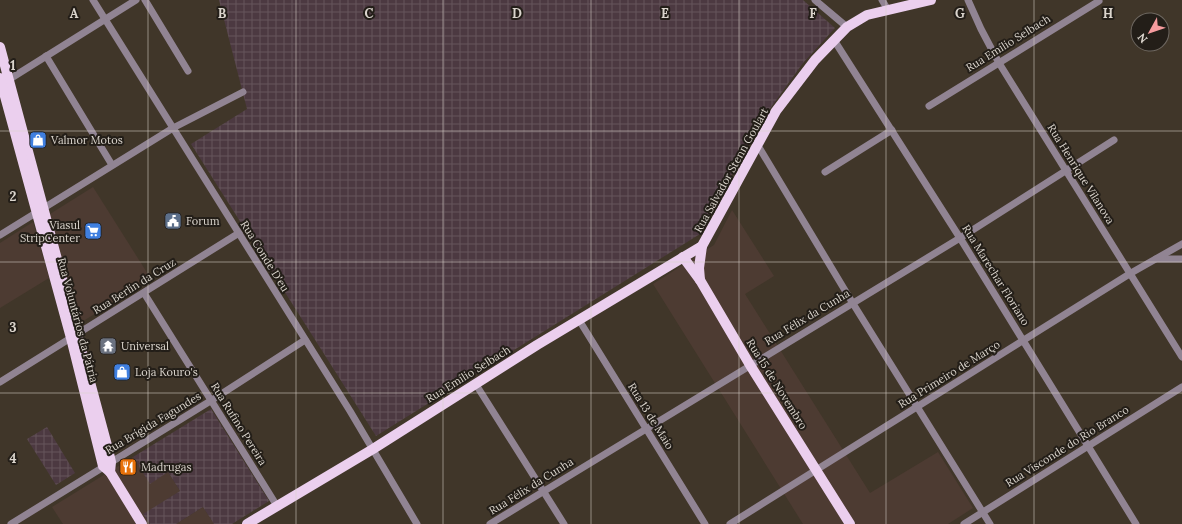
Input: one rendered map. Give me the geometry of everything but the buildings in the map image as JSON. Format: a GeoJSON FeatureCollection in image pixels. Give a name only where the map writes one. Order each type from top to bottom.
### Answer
{"type":"FeatureCollection","features":[{"type":"Feature","properties":{"kind":"main road","name":"Rua Salvador Stenn Goulart"},"geometry":{"type":"LineString","coordinates":[[702,246],[776,111],[815,60],[847,27],[867,15],[931,0]]}},
{"type":"Feature","properties":{"kind":"main road","name":"Rua Voluntários da Pátria"},"geometry":{"type":"LineString","coordinates":[[0,47],[3,82],[67,309],[108,467],[142,524]]}},
{"type":"Feature","properties":{"kind":"main road","name":"Rua Emílio Selbach"},"geometry":{"type":"LineString","coordinates":[[247,524],[373,449],[475,383],[702,246]]}},
{"type":"Feature","properties":{"kind":"main road"},"geometry":{"type":"LineString","coordinates":[[700,280],[698,268],[702,246]]}},
{"type":"Feature","properties":{"kind":"main road","name":"Rua 15 de Novembro"},"geometry":{"type":"LineString","coordinates":[[683,257],[700,280],[750,365],[850,524]]}},
{"type":"Feature","properties":{"kind":"street","name":"Rua Conde D'eu"},"geometry":{"type":"LineString","coordinates":[[93,0],[373,449],[418,524]]}},
{"type":"Feature","properties":{"kind":"street"},"geometry":{"type":"LineString","coordinates":[[3,82],[136,0]]}},
{"type":"Feature","properties":{"kind":"street"},"geometry":{"type":"LineString","coordinates":[[145,0],[188,71]]}},
{"type":"Feature","properties":{"kind":"street"},"geometry":{"type":"LineString","coordinates":[[815,0],[847,27]]}},
{"type":"Feature","properties":{"kind":"street"},"geometry":{"type":"LineString","coordinates":[[882,0],[888,10]]}},
{"type":"Feature","properties":{"kind":"street","name":"Rua Henrique Vilanova"},"geometry":{"type":"LineString","coordinates":[[968,0],[981,30],[999,63],[1182,357]]}},
{"type":"Feature","properties":{"kind":"street","name":"Rua Emílio Selbach"},"geometry":{"type":"LineString","coordinates":[[929,106],[1099,1]]}},
{"type":"Feature","properties":{"kind":"street","name":"Rua Marechar Floriano"},"geometry":{"type":"LineString","coordinates":[[834,40],[960,238],[1136,524]]}},
{"type":"Feature","properties":{"kind":"street"},"geometry":{"type":"LineString","coordinates":[[46,56],[112,165]]}},
{"type":"Feature","properties":{"kind":"street"},"geometry":{"type":"LineString","coordinates":[[0,235],[173,128],[243,92]]}},
{"type":"Feature","properties":{"kind":"street"},"geometry":{"type":"LineString","coordinates":[[825,172],[892,130]]}},
{"type":"Feature","properties":{"kind":"street","name":"Rua Félix da Cunha"},"geometry":{"type":"LineString","coordinates":[[490,524],[852,302],[960,238],[1067,172],[1114,140]]}},
{"type":"Feature","properties":{"kind":"street"},"geometry":{"type":"LineString","coordinates":[[757,144],[852,302],[990,524]]}},
{"type":"Feature","properties":{"kind":"street","name":"Rua Berlin da Cruz"},"geometry":{"type":"LineString","coordinates":[[0,382],[239,233]]}},
{"type":"Feature","properties":{"kind":"street","name":"Rua Primeiro de Março"},"geometry":{"type":"LineString","coordinates":[[730,524],[1131,273],[1182,244]]}},
{"type":"Feature","properties":{"kind":"street"},"geometry":{"type":"LineString","coordinates":[[1154,259],[1182,259]]}},
{"type":"Feature","properties":{"kind":"street","name":"Rua Rufino Pereira"},"geometry":{"type":"LineString","coordinates":[[144,293],[277,506]]}},
{"type":"Feature","properties":{"kind":"street","name":"Rua 13 de Maio"},"geometry":{"type":"LineString","coordinates":[[578,320],[705,524]]}},
{"type":"Feature","properties":{"kind":"street","name":"Rua Brígida Fagundes"},"geometry":{"type":"LineString","coordinates":[[11,524],[108,467],[305,340]]}},
{"type":"Feature","properties":{"kind":"street"},"geometry":{"type":"LineString","coordinates":[[475,383],[564,524]]}},
{"type":"Feature","properties":{"kind":"street","name":"Rua Visconde do Rio Branco"},"geometry":{"type":"LineString","coordinates":[[964,524],[1182,387]]}},
{"type":"Feature","properties":{"kind":"shaded area"},"geometry":{"type":"Polygon","coordinates":[[[219,0],[803,0],[835,28],[803,63],[764,117],[700,234],[376,436],[191,144],[247,109],[219,0]]]}},
{"type":"Feature","properties":{"kind":"shaded area"},"geometry":{"type":"Polygon","coordinates":[[[93,187],[151,279],[80,323],[50,214],[93,187]]]}},
{"type":"Feature","properties":{"kind":"shaded area"},"geometry":{"type":"Polygon","coordinates":[[[732,210],[774,276],[745,294],[870,493],[938,452],[973,508],[948,524],[803,524],[653,284],[714,245],[732,210]]]}},
{"type":"Feature","properties":{"kind":"shaded area"},"geometry":{"type":"Polygon","coordinates":[[[33,222],[49,278],[0,308],[0,243],[33,222]]]}},
{"type":"Feature","properties":{"kind":"shaded area"},"geometry":{"type":"Polygon","coordinates":[[[211,409],[269,501],[232,524],[214,524],[203,507],[176,524],[150,524],[143,514],[180,491],[168,472],[150,484],[133,457],[211,409]]]}},
{"type":"Feature","properties":{"kind":"shaded area"},"geometry":{"type":"Polygon","coordinates":[[[47,427],[75,473],[56,485],[27,439],[47,427]]]}},
{"type":"Feature","properties":{"kind":"shaded area"},"geometry":{"type":"Polygon","coordinates":[[[133,457],[150,483],[168,472],[180,491],[144,514],[150,524],[63,524],[52,507],[133,457]]]}},
{"type":"Feature","properties":{"kind":"shaded area"},"geometry":{"type":"Polygon","coordinates":[[[203,507],[214,524],[176,524],[203,507]]]}},
{"type":"Feature","properties":{"kind":"place","name":"Valmor Motos"},"geometry":{"type":"Point","coordinates":[38,140]}},
{"type":"Feature","properties":{"kind":"place","name":"Forum"},"geometry":{"type":"Point","coordinates":[173,221]}},
{"type":"Feature","properties":{"kind":"place","name":"Viasul StripCenter"},"geometry":{"type":"Point","coordinates":[93,231]}},
{"type":"Feature","properties":{"kind":"place","name":"Universal"},"geometry":{"type":"Point","coordinates":[108,346]}},
{"type":"Feature","properties":{"kind":"place","name":"Loja Kouro's"},"geometry":{"type":"Point","coordinates":[122,372]}},
{"type":"Feature","properties":{"kind":"place","name":"Madrugas"},"geometry":{"type":"Point","coordinates":[128,467]}}]}
